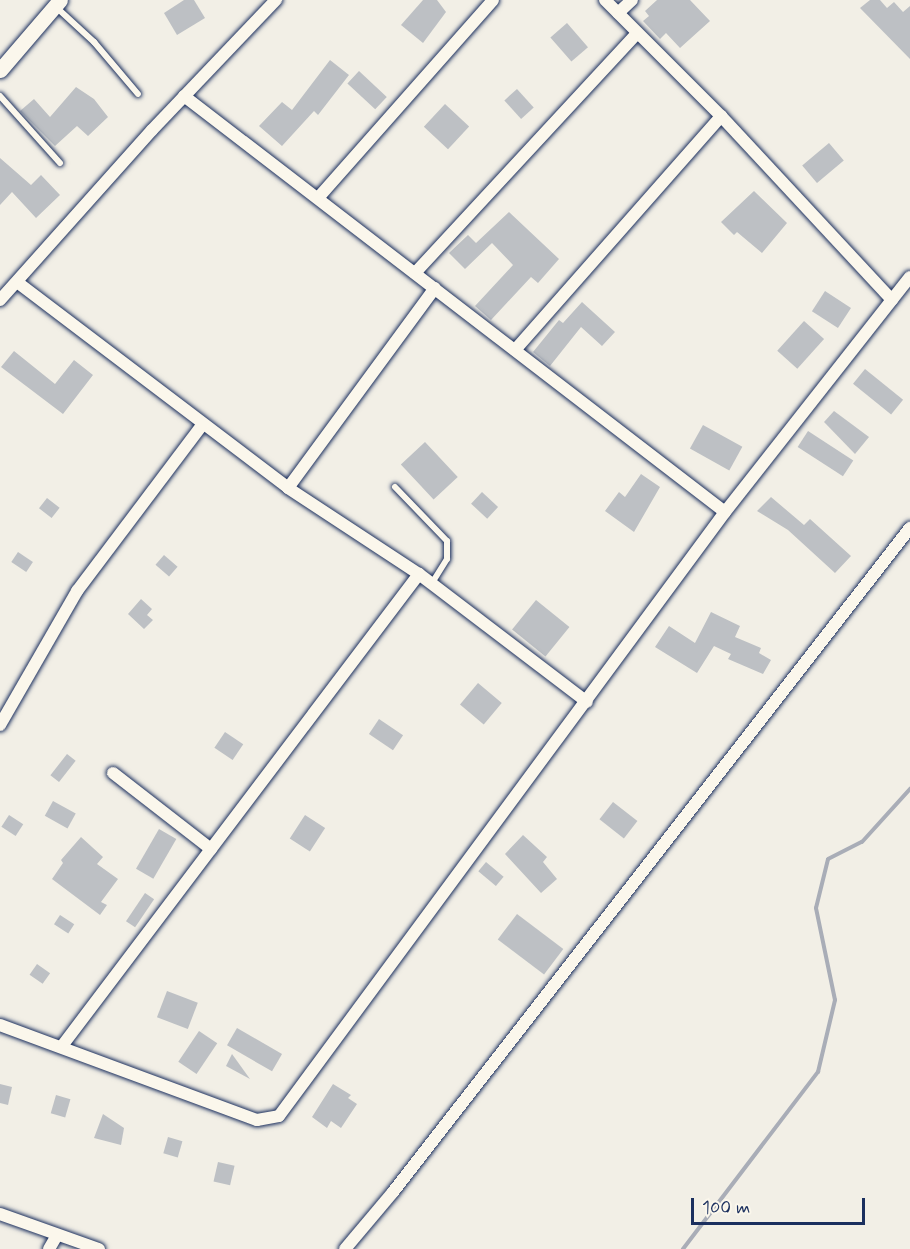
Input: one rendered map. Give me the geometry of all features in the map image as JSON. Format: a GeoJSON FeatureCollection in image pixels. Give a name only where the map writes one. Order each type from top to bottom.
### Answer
{"type":"FeatureCollection","features":[{"type":"Feature","properties":{"kind":"street"},"geometry":{"type":"LineString","coordinates":[[0,300],[184,96],[276,0]]}},
{"type":"Feature","properties":{"kind":"street"},"geometry":{"type":"LineString","coordinates":[[318,198],[493,0]]}},
{"type":"Feature","properties":{"kind":"street"},"geometry":{"type":"LineString","coordinates":[[604,0],[721,116],[892,300]]}},
{"type":"Feature","properties":{"kind":"street"},"geometry":{"type":"LineString","coordinates":[[618,13],[632,0]]}},
{"type":"Feature","properties":{"kind":"street"},"geometry":{"type":"LineString","coordinates":[[0,70],[58,3]]}},
{"type":"Feature","properties":{"kind":"street"},"geometry":{"type":"LineString","coordinates":[[415,273],[637,33]]}},
{"type":"Feature","properties":{"kind":"street"},"geometry":{"type":"LineString","coordinates":[[184,96],[725,512]]}},
{"type":"Feature","properties":{"kind":"street"},"geometry":{"type":"LineString","coordinates":[[515,350],[721,116]]}},
{"type":"Feature","properties":{"kind":"street"},"geometry":{"type":"LineString","coordinates":[[0,1025],[257,1120],[279,1116],[587,702],[725,512],[910,277]]}},
{"type":"Feature","properties":{"kind":"street"},"geometry":{"type":"LineString","coordinates":[[17,282],[288,488],[419,574],[587,702]]}},
{"type":"Feature","properties":{"kind":"street"},"geometry":{"type":"LineString","coordinates":[[288,488],[435,288]]}},
{"type":"Feature","properties":{"kind":"street"},"geometry":{"type":"LineString","coordinates":[[0,725],[77,591],[203,424]]}},
{"type":"Feature","properties":{"kind":"street"},"geometry":{"type":"LineString","coordinates":[[345,1249],[393,1192],[910,528]]}},
{"type":"Feature","properties":{"kind":"street"},"geometry":{"type":"LineString","coordinates":[[62,1046],[419,574]]}},
{"type":"Feature","properties":{"kind":"street"},"geometry":{"type":"LineString","coordinates":[[113,772],[211,849]]}},
{"type":"Feature","properties":{"kind":"street"},"geometry":{"type":"LineString","coordinates":[[0,1214],[99,1249]]}},
{"type":"Feature","properties":{"kind":"street"},"geometry":{"type":"LineString","coordinates":[[49,1249],[57,1235]]}},
{"type":"Feature","properties":{"kind":"lane"},"geometry":{"type":"LineString","coordinates":[[58,3],[138,93]]}},
{"type":"Feature","properties":{"kind":"lane"},"geometry":{"type":"LineString","coordinates":[[0,96],[60,163]]}},
{"type":"Feature","properties":{"kind":"lane"},"geometry":{"type":"LineString","coordinates":[[395,487],[447,541],[447,559],[431,584]]}},
{"type":"Feature","properties":{"kind":"building"},"geometry":{"type":"Polygon","coordinates":[[[184,0],[194,0],[205,18],[177,35],[164,13],[184,0]]]}},
{"type":"Feature","properties":{"kind":"building"},"geometry":{"type":"Polygon","coordinates":[[[423,0],[437,0],[446,12],[423,43],[401,25],[423,0]]]}},
{"type":"Feature","properties":{"kind":"building"},"geometry":{"type":"Polygon","coordinates":[[[657,0],[690,0],[710,21],[680,48],[666,33],[660,39],[643,21],[649,16],[645,11],[657,0]]]}},
{"type":"Feature","properties":{"kind":"building"},"geometry":{"type":"Polygon","coordinates":[[[870,0],[880,0],[887,8],[894,2],[903,12],[910,6],[910,59],[860,8],[870,0]]]}},
{"type":"Feature","properties":{"kind":"building"},"geometry":{"type":"Polygon","coordinates":[[[567,23],[588,47],[571,62],[550,37],[567,23]]]}},
{"type":"Feature","properties":{"kind":"building"},"geometry":{"type":"Polygon","coordinates":[[[330,60],[349,75],[318,115],[314,111],[282,146],[259,126],[282,102],[292,110],[330,60]]]}},
{"type":"Feature","properties":{"kind":"building"},"geometry":{"type":"Polygon","coordinates":[[[359,71],[387,97],[375,109],[347,83],[359,71]]]}},
{"type":"Feature","properties":{"kind":"building"},"geometry":{"type":"Polygon","coordinates":[[[76,87],[94,99],[108,117],[88,136],[77,126],[55,146],[20,111],[34,99],[50,117],[76,87]]]}},
{"type":"Feature","properties":{"kind":"building"},"geometry":{"type":"Polygon","coordinates":[[[517,89],[534,108],[521,119],[504,100],[517,89]]]}},
{"type":"Feature","properties":{"kind":"building"},"geometry":{"type":"Polygon","coordinates":[[[445,104],[469,127],[448,149],[424,127],[445,104]]]}},
{"type":"Feature","properties":{"kind":"building"},"geometry":{"type":"Polygon","coordinates":[[[829,143],[844,161],[817,183],[802,165],[829,143]]]}},
{"type":"Feature","properties":{"kind":"building"},"geometry":{"type":"Polygon","coordinates":[[[0,158],[31,185],[41,175],[60,195],[36,218],[12,192],[0,205],[0,158]]]}},
{"type":"Feature","properties":{"kind":"building"},"geometry":{"type":"Polygon","coordinates":[[[754,191],[787,223],[762,253],[737,232],[734,235],[721,222],[754,191]]]}},
{"type":"Feature","properties":{"kind":"building"},"geometry":{"type":"Polygon","coordinates":[[[509,212],[559,259],[538,283],[531,277],[491,320],[475,306],[513,265],[492,243],[465,269],[449,253],[468,235],[476,243],[509,212]]]}},
{"type":"Feature","properties":{"kind":"building"},"geometry":{"type":"Polygon","coordinates":[[[825,291],[851,308],[838,328],[812,311],[825,291]]]}},
{"type":"Feature","properties":{"kind":"building"},"geometry":{"type":"Polygon","coordinates":[[[582,302],[615,332],[602,346],[581,327],[550,366],[533,352],[559,320],[563,323],[582,302]]]}},
{"type":"Feature","properties":{"kind":"building"},"geometry":{"type":"Polygon","coordinates":[[[804,321],[824,339],[797,369],[777,351],[804,321]]]}},
{"type":"Feature","properties":{"kind":"building"},"geometry":{"type":"Polygon","coordinates":[[[14,351],[55,384],[74,360],[93,375],[63,414],[1,367],[14,351]]]}},
{"type":"Feature","properties":{"kind":"building"},"geometry":{"type":"Polygon","coordinates":[[[865,369],[903,400],[891,415],[853,384],[865,369]]]}},
{"type":"Feature","properties":{"kind":"building"},"geometry":{"type":"Polygon","coordinates":[[[834,411],[869,437],[855,454],[824,422],[834,411]]]}},
{"type":"Feature","properties":{"kind":"building"},"geometry":{"type":"Polygon","coordinates":[[[703,425],[742,447],[729,470],[690,449],[703,425]]]}},
{"type":"Feature","properties":{"kind":"building"},"geometry":{"type":"Polygon","coordinates":[[[808,431],[853,460],[843,476],[798,447],[808,431]]]}},
{"type":"Feature","properties":{"kind":"building"},"geometry":{"type":"Polygon","coordinates":[[[425,442],[458,477],[434,500],[401,465],[425,442]]]}},
{"type":"Feature","properties":{"kind":"building"},"geometry":{"type":"Polygon","coordinates":[[[641,474],[660,487],[634,532],[605,511],[619,492],[625,497],[641,474]]]}},
{"type":"Feature","properties":{"kind":"building"},"geometry":{"type":"Polygon","coordinates":[[[482,492],[498,507],[487,519],[471,504],[482,492]]]}},
{"type":"Feature","properties":{"kind":"building"},"geometry":{"type":"Polygon","coordinates":[[[771,497],[804,525],[810,519],[851,556],[835,573],[788,530],[757,511],[771,497]]]}},
{"type":"Feature","properties":{"kind":"building"},"geometry":{"type":"Polygon","coordinates":[[[47,498],[60,508],[52,518],[39,508],[47,498]]]}},
{"type":"Feature","properties":{"kind":"building"},"geometry":{"type":"Polygon","coordinates":[[[18,552],[33,562],[26,572],[11,562],[18,552]]]}},
{"type":"Feature","properties":{"kind":"building"},"geometry":{"type":"Polygon","coordinates":[[[164,555],[178,567],[169,577],[155,565],[164,555]]]}},
{"type":"Feature","properties":{"kind":"building"},"geometry":{"type":"Polygon","coordinates":[[[141,599],[152,609],[147,615],[153,620],[144,629],[128,614],[141,599]]]}},
{"type":"Feature","properties":{"kind":"building"},"geometry":{"type":"Polygon","coordinates":[[[536,600],[569,627],[546,657],[512,630],[536,600]]]}},
{"type":"Feature","properties":{"kind":"building"},"geometry":{"type":"Polygon","coordinates":[[[711,612],[740,626],[735,637],[761,648],[759,653],[771,660],[763,674],[728,659],[731,654],[714,646],[697,673],[655,647],[669,626],[695,643],[711,612]]]}},
{"type":"Feature","properties":{"kind":"building"},"geometry":{"type":"Polygon","coordinates":[[[478,683],[502,703],[484,724],[460,704],[478,683]]]}},
{"type":"Feature","properties":{"kind":"building"},"geometry":{"type":"Polygon","coordinates":[[[379,719],[403,735],[393,750],[369,734],[379,719]]]}},
{"type":"Feature","properties":{"kind":"building"},"geometry":{"type":"Polygon","coordinates":[[[225,732],[243,744],[233,760],[214,748],[225,732]]]}},
{"type":"Feature","properties":{"kind":"building"},"geometry":{"type":"Polygon","coordinates":[[[67,754],[76,761],[59,782],[50,775],[67,754]]]}},
{"type":"Feature","properties":{"kind":"building"},"geometry":{"type":"Polygon","coordinates":[[[53,801],[76,814],[67,828],[45,816],[53,801]]]}},
{"type":"Feature","properties":{"kind":"building"},"geometry":{"type":"Polygon","coordinates":[[[613,802],[637,821],[624,838],[599,819],[613,802]]]}},
{"type":"Feature","properties":{"kind":"building"},"geometry":{"type":"Polygon","coordinates":[[[9,815],[23,824],[16,836],[1,827],[9,815]]]}},
{"type":"Feature","properties":{"kind":"building"},"geometry":{"type":"Polygon","coordinates":[[[305,815],[325,828],[310,852],[290,838],[305,815]]]}},
{"type":"Feature","properties":{"kind":"building"},"geometry":{"type":"Polygon","coordinates":[[[159,829],[176,839],[153,879],[136,869],[159,829]]]}},
{"type":"Feature","properties":{"kind":"building"},"geometry":{"type":"Polygon","coordinates":[[[523,835],[547,857],[543,862],[557,879],[541,893],[505,854],[523,835]]]}},
{"type":"Feature","properties":{"kind":"building"},"geometry":{"type":"Polygon","coordinates":[[[81,837],[103,857],[97,864],[118,879],[101,902],[107,905],[100,915],[52,879],[63,863],[61,860],[81,837]]]}},
{"type":"Feature","properties":{"kind":"building"},"geometry":{"type":"Polygon","coordinates":[[[486,862],[504,877],[496,886],[478,871],[486,862]]]}},
{"type":"Feature","properties":{"kind":"building"},"geometry":{"type":"Polygon","coordinates":[[[145,893],[154,899],[135,927],[126,921],[145,893]]]}},
{"type":"Feature","properties":{"kind":"building"},"geometry":{"type":"Polygon","coordinates":[[[517,914],[563,949],[544,974],[498,940],[517,914]]]}},
{"type":"Feature","properties":{"kind":"building"},"geometry":{"type":"Polygon","coordinates":[[[60,915],[74,924],[68,933],[54,924],[60,915]]]}},
{"type":"Feature","properties":{"kind":"building"},"geometry":{"type":"Polygon","coordinates":[[[37,964],[50,973],[43,984],[30,975],[37,964]]]}},
{"type":"Feature","properties":{"kind":"building"},"geometry":{"type":"Polygon","coordinates":[[[167,991],[198,1003],[188,1029],[157,1017],[167,991]]]}},
{"type":"Feature","properties":{"kind":"building"},"geometry":{"type":"Polygon","coordinates":[[[237,1028],[282,1054],[272,1071],[227,1045],[237,1028]]]}},
{"type":"Feature","properties":{"kind":"building"},"geometry":{"type":"Polygon","coordinates":[[[199,1031],[217,1043],[197,1074],[178,1062],[199,1031]]]}},
{"type":"Feature","properties":{"kind":"building"},"geometry":{"type":"Polygon","coordinates":[[[232,1054],[250,1079],[226,1066],[232,1054]]]}},
{"type":"Feature","properties":{"kind":"building"},"geometry":{"type":"Polygon","coordinates":[[[0,1084],[12,1087],[8,1105],[0,1103],[0,1084]]]}},
{"type":"Feature","properties":{"kind":"building"},"geometry":{"type":"Polygon","coordinates":[[[333,1084],[351,1095],[348,1098],[357,1104],[341,1128],[331,1121],[327,1128],[312,1117],[333,1084]]]}},
{"type":"Feature","properties":{"kind":"building"},"geometry":{"type":"Polygon","coordinates":[[[56,1095],[70,1099],[65,1117],[51,1113],[56,1095]]]}},
{"type":"Feature","properties":{"kind":"building"},"geometry":{"type":"Polygon","coordinates":[[[103,1114],[124,1128],[121,1145],[94,1138],[103,1114]]]}},
{"type":"Feature","properties":{"kind":"building"},"geometry":{"type":"Polygon","coordinates":[[[168,1137],[182,1141],[178,1157],[163,1153],[168,1137]]]}},
{"type":"Feature","properties":{"kind":"building"},"geometry":{"type":"Polygon","coordinates":[[[218,1162],[235,1166],[230,1185],[214,1181],[218,1162]]]}},
{"type":"Feature","properties":{"kind":"waterway"},"geometry":{"type":"LineString","coordinates":[[683,1249],[818,1072],[835,1000],[816,908],[828,859],[862,842],[910,789]]}}]}
